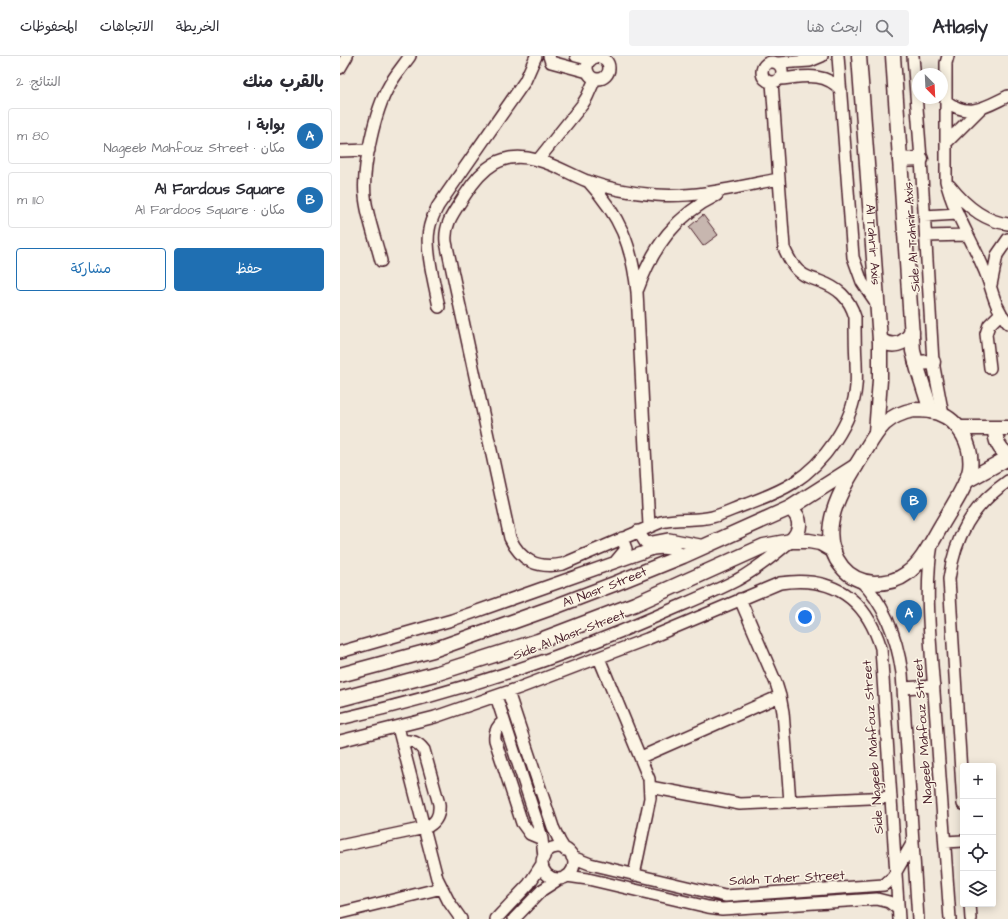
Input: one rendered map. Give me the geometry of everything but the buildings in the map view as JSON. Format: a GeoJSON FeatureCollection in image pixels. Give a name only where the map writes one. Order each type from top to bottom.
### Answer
{"type":"FeatureCollection","features":[{"type":"Feature","properties":{"kind":"main road","name":"Al Tahrir Axis"},"geometry":{"type":"LineString","coordinates":[[859,56],[880,340],[880,380],[876,433]]}},
{"type":"Feature","properties":{"kind":"main road"},"geometry":{"type":"LineString","coordinates":[[893,56],[913,351],[916,363],[937,413]]}},
{"type":"Feature","properties":{"kind":"main road"},"geometry":{"type":"LineString","coordinates":[[900,160],[921,159]]}},
{"type":"Feature","properties":{"kind":"main road"},"geometry":{"type":"LineString","coordinates":[[880,340],[892,345],[898,344],[904,342],[912,332]]}},
{"type":"Feature","properties":{"kind":"main road"},"geometry":{"type":"LineString","coordinates":[[916,363],[933,362]]}},
{"type":"Feature","properties":{"kind":"main road"},"geometry":{"type":"LineString","coordinates":[[914,410],[937,413],[948,418],[959,428],[966,441],[970,455],[970,469],[966,482],[921,560],[914,568],[905,575],[883,583],[860,580],[846,572],[838,561],[830,536],[834,508],[843,488],[876,433],[892,417],[903,412],[914,410]]}},
{"type":"Feature","properties":{"kind":"main road"},"geometry":{"type":"LineString","coordinates":[[959,428],[1001,428],[997,443],[1008,457],[966,482]]}},
{"type":"Feature","properties":{"kind":"main road","name":"Al Nasr Street"},"geometry":{"type":"LineString","coordinates":[[340,675],[433,650],[494,629],[554,608],[683,556],[790,508],[856,466]]}},
{"type":"Feature","properties":{"kind":"main road"},"geometry":{"type":"LineString","coordinates":[[790,508],[796,513],[800,520],[800,528],[792,541]]}},
{"type":"Feature","properties":{"kind":"main road","name":"Al Nasr Street"},"geometry":{"type":"LineString","coordinates":[[340,699],[438,673],[538,641],[635,604],[752,550],[764,546],[792,541],[809,541],[820,543],[834,551]]}},
{"type":"Feature","properties":{"kind":"street"},"geometry":{"type":"LineString","coordinates":[[340,68],[347,56]]}},
{"type":"Feature","properties":{"kind":"street"},"geometry":{"type":"LineString","coordinates":[[381,261],[365,198],[365,178],[369,150],[384,95],[410,56]]}},
{"type":"Feature","properties":{"kind":"street"},"geometry":{"type":"LineString","coordinates":[[439,307],[428,246],[431,222],[438,206],[525,81],[536,56]]}},
{"type":"Feature","properties":{"kind":"street"},"geometry":{"type":"LineString","coordinates":[[548,56],[551,62],[601,78],[608,72],[608,65],[604,60],[576,56]]}},
{"type":"Feature","properties":{"kind":"street"},"geometry":{"type":"LineString","coordinates":[[822,56],[810,61],[773,60],[764,64],[762,73],[766,80],[812,76],[822,77],[829,80],[841,90]]}},
{"type":"Feature","properties":{"kind":"street"},"geometry":{"type":"LineString","coordinates":[[838,56],[853,257],[862,282],[877,304]]}},
{"type":"Feature","properties":{"kind":"street","name":"Side Al Tahrir Axis"},"geometry":{"type":"LineString","coordinates":[[913,56],[937,413]]}},
{"type":"Feature","properties":{"kind":"street"},"geometry":{"type":"LineString","coordinates":[[946,68],[948,56]]}},
{"type":"Feature","properties":{"kind":"street"},"geometry":{"type":"LineString","coordinates":[[538,160],[582,105],[590,92],[591,75],[587,66],[597,58]]}},
{"type":"Feature","properties":{"kind":"street"},"geometry":{"type":"LineString","coordinates":[[773,60],[782,68],[782,76],[776,80]]}},
{"type":"Feature","properties":{"kind":"street"},"geometry":{"type":"LineString","coordinates":[[776,80],[778,179],[784,248],[788,259],[796,268],[805,275],[838,290],[846,297],[852,306],[855,316],[856,387],[852,406],[842,430],[823,457],[809,471],[794,483],[776,492],[714,516],[700,519],[672,520],[649,526],[563,564],[541,566],[531,562],[522,556],[515,548],[510,538],[445,234],[449,220],[475,180],[482,172],[494,164],[508,158],[518,157],[538,160],[588,181],[626,191],[657,195],[704,194],[778,179]]}},
{"type":"Feature","properties":{"kind":"street"},"geometry":{"type":"LineString","coordinates":[[948,102],[962,110],[971,111],[980,109],[1008,96]]}},
{"type":"Feature","properties":{"kind":"street"},"geometry":{"type":"LineString","coordinates":[[946,104],[946,181],[949,195],[980,258],[993,299],[1008,323]]}},
{"type":"Feature","properties":{"kind":"street"},"geometry":{"type":"LineString","coordinates":[[946,142],[980,109]]}},
{"type":"Feature","properties":{"kind":"street"},"geometry":{"type":"LineString","coordinates":[[340,150],[369,150]]}},
{"type":"Feature","properties":{"kind":"street"},"geometry":{"type":"LineString","coordinates":[[588,181],[602,196],[614,213],[630,251],[635,271],[649,526]]}},
{"type":"Feature","properties":{"kind":"street"},"geometry":{"type":"LineString","coordinates":[[946,181],[961,201],[976,213]]}},
{"type":"Feature","properties":{"kind":"street"},"geometry":{"type":"LineString","coordinates":[[637,292],[653,255],[664,238],[677,223],[709,198],[727,190]]}},
{"type":"Feature","properties":{"kind":"street"},"geometry":{"type":"LineString","coordinates":[[924,216],[960,218],[971,212],[1004,223],[1006,242],[998,255],[990,286]]}},
{"type":"Feature","properties":{"kind":"street"},"geometry":{"type":"LineString","coordinates":[[926,236],[968,235]]}},
{"type":"Feature","properties":{"kind":"street"},"geometry":{"type":"LineString","coordinates":[[980,258],[986,260],[998,255]]}},
{"type":"Feature","properties":{"kind":"street"},"geometry":{"type":"LineString","coordinates":[[990,368],[986,334],[989,325],[1001,314]]}},
{"type":"Feature","properties":{"kind":"street"},"geometry":{"type":"LineString","coordinates":[[963,799],[949,579],[955,549],[968,521],[986,499],[1008,481]]}},
{"type":"Feature","properties":{"kind":"street"},"geometry":{"type":"LineString","coordinates":[[638,531],[645,542],[648,543],[669,539],[705,546]]}},
{"type":"Feature","properties":{"kind":"street"},"geometry":{"type":"LineString","coordinates":[[614,563],[626,549],[622,538]]}},
{"type":"Feature","properties":{"kind":"street","name":"Side Al Nasr Street"},"geometry":{"type":"LineString","coordinates":[[340,720],[399,705],[501,675],[562,655],[737,580],[792,541]]}},
{"type":"Feature","properties":{"kind":"street","name":"Nageeb Mahfouz Street"},"geometry":{"type":"LineString","coordinates":[[932,541],[929,594],[950,919]]}},
{"type":"Feature","properties":{"kind":"street"},"geometry":{"type":"LineString","coordinates":[[340,652],[452,620],[660,548],[672,549],[683,556]]}},
{"type":"Feature","properties":{"kind":"street","name":"Nageeb Mahfouz Street"},"geometry":{"type":"LineString","coordinates":[[860,580],[870,590],[880,604],[893,630],[900,653],[918,919]]}},
{"type":"Feature","properties":{"kind":"street","name":"Side Nageeb Mahfouz Street"},"geometry":{"type":"LineString","coordinates":[[340,741],[435,717],[508,692],[599,658],[780,583],[810,581],[825,584],[838,590],[856,604],[870,620],[877,634],[881,648],[898,914]]}},
{"type":"Feature","properties":{"kind":"street"},"geometry":{"type":"LineString","coordinates":[[740,599],[776,683],[780,696],[783,712],[790,802]]}},
{"type":"Feature","properties":{"kind":"street"},"geometry":{"type":"LineString","coordinates":[[599,658],[647,772],[650,787],[650,798],[634,875]]}},
{"type":"Feature","properties":{"kind":"street"},"geometry":{"type":"LineString","coordinates":[[903,688],[934,686]]}},
{"type":"Feature","properties":{"kind":"street"},"geometry":{"type":"LineString","coordinates":[[508,692],[555,831],[574,861],[573,870],[563,878],[542,890],[514,919]]}},
{"type":"Feature","properties":{"kind":"street"},"geometry":{"type":"LineString","coordinates":[[496,696],[542,839],[543,860],[547,875],[551,877],[563,878]]}},
{"type":"Feature","properties":{"kind":"street"},"geometry":{"type":"LineString","coordinates":[[640,756],[780,696]]}},
{"type":"Feature","properties":{"kind":"street"},"geometry":{"type":"LineString","coordinates":[[504,721],[499,724],[495,734],[522,823],[530,834],[542,839]]}},
{"type":"Feature","properties":{"kind":"street"},"geometry":{"type":"LineString","coordinates":[[398,727],[437,878],[449,902],[462,919]]}},
{"type":"Feature","properties":{"kind":"street"},"geometry":{"type":"LineString","coordinates":[[340,846],[424,828],[432,825],[437,819],[439,804],[424,750],[415,742],[408,740],[402,741]]}},
{"type":"Feature","properties":{"kind":"street"},"geometry":{"type":"LineString","coordinates":[[512,746],[525,741]]}},
{"type":"Feature","properties":{"kind":"street"},"geometry":{"type":"LineString","coordinates":[[650,787],[740,804],[891,797]]}},
{"type":"Feature","properties":{"kind":"street"},"geometry":{"type":"LineString","coordinates":[[945,842],[960,840]]}},
{"type":"Feature","properties":{"kind":"street","name":"Salah Taher Street"},"geometry":{"type":"LineString","coordinates":[[569,853],[584,862],[725,896],[878,886],[889,882],[913,842]]}},
{"type":"Feature","properties":{"kind":"street"},"geometry":{"type":"LineString","coordinates":[[496,919],[529,884],[550,850],[560,848],[569,853]]}},
{"type":"Feature","properties":{"kind":"street","name":"Salah Taher Street"},"geometry":{"type":"LineString","coordinates":[[563,878],[588,879],[708,907],[721,914],[877,899],[889,902],[898,914]]}},
{"type":"Feature","properties":{"kind":"street"},"geometry":{"type":"LineString","coordinates":[[340,912],[442,888]]}},
{"type":"Feature","properties":{"kind":"street"},"geometry":{"type":"LineString","coordinates":[[721,914],[725,896]]}},
{"type":"Feature","properties":{"kind":"street"},"geometry":{"type":"LineString","coordinates":[[970,907],[971,919]]}},
{"type":"Feature","properties":{"kind":"place","name":"Al Fardous Square"},"geometry":{"type":"Point","coordinates":[914,521]}},
{"type":"Feature","properties":{"kind":"place","name":"بوابة 1"},"geometry":{"type":"Point","coordinates":[909,633]}}]}
